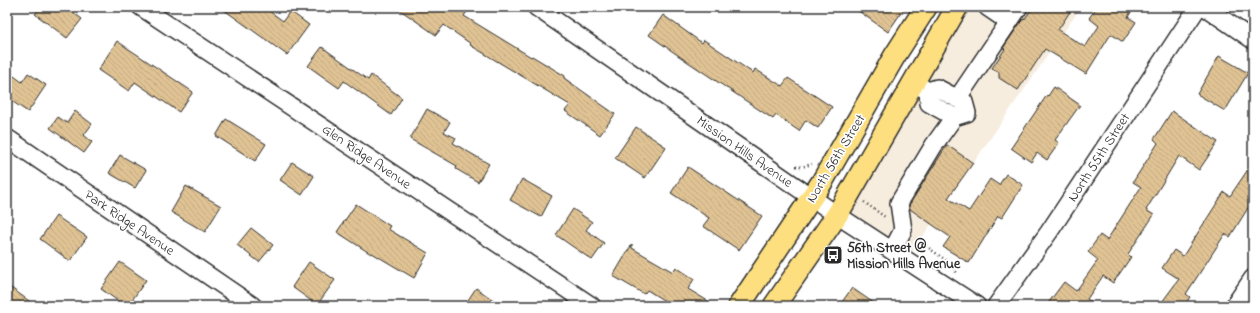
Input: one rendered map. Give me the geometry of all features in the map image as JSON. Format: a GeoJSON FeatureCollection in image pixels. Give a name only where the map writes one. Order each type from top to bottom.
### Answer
{"type":"FeatureCollection","features":[{"type":"Feature","properties":{"kind":"main road","name":"North 56th Street"},"geometry":{"type":"LineString","coordinates":[[739,306],[822,182],[894,57],[926,7]]}},
{"type":"Feature","properties":{"kind":"main road"},"geometry":{"type":"LineString","coordinates":[[774,306],[837,215],[921,87],[957,7]]}},
{"type":"Feature","properties":{"kind":"street","name":"Glen Ridge Avenue"},"geometry":{"type":"LineString","coordinates":[[141,7],[592,306]]}},
{"type":"Feature","properties":{"kind":"street","name":"Mission Hills Avenue"},"geometry":{"type":"LineString","coordinates":[[536,7],[837,215],[892,251],[959,301],[977,306]]}},
{"type":"Feature","properties":{"kind":"street"},"geometry":{"type":"LineString","coordinates":[[987,7],[1009,22]]}},
{"type":"Feature","properties":{"kind":"street"},"geometry":{"type":"LineString","coordinates":[[957,99],[1019,7]]}},
{"type":"Feature","properties":{"kind":"street","name":"North 55th Street"},"geometry":{"type":"LineString","coordinates":[[996,306],[1049,232],[1198,7]]}},
{"type":"Feature","properties":{"kind":"street"},"geometry":{"type":"LineString","coordinates":[[1205,7],[1253,40]]}},
{"type":"Feature","properties":{"kind":"street"},"geometry":{"type":"LineString","coordinates":[[892,251],[903,230],[899,203],[934,145],[954,117],[967,113],[964,102],[937,88],[921,87]]}},
{"type":"Feature","properties":{"kind":"street"},"geometry":{"type":"LineString","coordinates":[[921,87],[929,103],[954,117]]}},
{"type":"Feature","properties":{"kind":"street","name":"Park Ridge Avenue"},"geometry":{"type":"LineString","coordinates":[[7,138],[253,306]]}},
{"type":"Feature","properties":{"kind":"street"},"geometry":{"type":"LineString","coordinates":[[1234,306],[1253,278]]}},
{"type":"Feature","properties":{"kind":"path"},"geometry":{"type":"LineString","coordinates":[[864,202],[950,263],[958,273]]}},
{"type":"Feature","properties":{"kind":"shaded area"},"geometry":{"type":"Polygon","coordinates":[[[967,7],[1081,7],[912,252],[848,212],[967,7]]]}},
{"type":"Feature","properties":{"kind":"building"},"geometry":{"type":"Polygon","coordinates":[[[41,7],[66,7],[82,19],[67,38],[35,14],[41,7]]]}},
{"type":"Feature","properties":{"kind":"building"},"geometry":{"type":"Polygon","coordinates":[[[220,7],[264,7],[283,21],[290,11],[309,25],[287,55],[220,7]]]}},
{"type":"Feature","properties":{"kind":"building"},"geometry":{"type":"Polygon","coordinates":[[[396,7],[470,7],[464,16],[565,76],[564,78],[615,114],[600,135],[565,111],[570,105],[470,45],[471,44],[444,25],[436,35],[396,7]]]}},
{"type":"Feature","properties":{"kind":"building"},"geometry":{"type":"Polygon","coordinates":[[[853,7],[905,7],[888,32],[853,7]]]}},
{"type":"Feature","properties":{"kind":"building"},"geometry":{"type":"Polygon","coordinates":[[[1033,7],[1073,7],[1058,30],[1085,47],[1099,26],[1089,18],[1097,7],[1134,7],[1128,17],[1136,22],[1123,42],[1111,34],[1086,74],[1045,49],[1018,90],[999,78],[999,72],[992,68],[1005,49],[1003,48],[1033,7]]]}},
{"type":"Feature","properties":{"kind":"building"},"geometry":{"type":"Polygon","coordinates":[[[663,15],[702,43],[704,40],[753,73],[755,69],[782,86],[788,78],[832,107],[818,128],[806,120],[799,131],[776,115],[773,119],[649,35],[663,15]]]}},
{"type":"Feature","properties":{"kind":"building"},"geometry":{"type":"Polygon","coordinates":[[[117,41],[193,92],[179,112],[135,82],[129,91],[98,70],[117,41]]]}},
{"type":"Feature","properties":{"kind":"building"},"geometry":{"type":"Polygon","coordinates":[[[322,47],[368,80],[371,75],[402,98],[391,115],[344,81],[339,88],[308,66],[322,47]]]}},
{"type":"Feature","properties":{"kind":"building"},"geometry":{"type":"Polygon","coordinates":[[[1219,56],[1248,73],[1225,111],[1197,94],[1219,56]]]}},
{"type":"Feature","properties":{"kind":"building"},"geometry":{"type":"Polygon","coordinates":[[[7,71],[22,82],[28,73],[46,85],[28,112],[7,98],[7,71]]]}},
{"type":"Feature","properties":{"kind":"building"},"geometry":{"type":"Polygon","coordinates":[[[1054,87],[1080,105],[1055,140],[1059,143],[1047,160],[1037,153],[1031,162],[1011,148],[1054,87]]]}},
{"type":"Feature","properties":{"kind":"building"},"geometry":{"type":"Polygon","coordinates":[[[427,109],[450,122],[444,132],[456,138],[453,143],[489,164],[478,182],[456,169],[457,166],[410,139],[427,109]]]}},
{"type":"Feature","properties":{"kind":"building"},"geometry":{"type":"Polygon","coordinates":[[[75,111],[92,124],[84,135],[92,142],[84,153],[50,128],[58,117],[67,123],[75,111]]]}},
{"type":"Feature","properties":{"kind":"building"},"geometry":{"type":"Polygon","coordinates":[[[1172,111],[1218,142],[1199,170],[1179,156],[1146,210],[1154,215],[1128,254],[1131,257],[1113,283],[1103,276],[1087,299],[1097,306],[1046,306],[1064,282],[1076,291],[1098,260],[1088,252],[1100,235],[1107,240],[1141,187],[1133,182],[1158,143],[1154,139],[1172,111]]]}},
{"type":"Feature","properties":{"kind":"building"},"geometry":{"type":"Polygon","coordinates":[[[226,119],[266,144],[255,161],[216,136],[226,119]]]}},
{"type":"Feature","properties":{"kind":"building"},"geometry":{"type":"Polygon","coordinates":[[[636,127],[666,147],[645,178],[615,158],[636,127]]]}},
{"type":"Feature","properties":{"kind":"building"},"geometry":{"type":"Polygon","coordinates":[[[947,145],[973,163],[948,198],[969,211],[990,179],[999,185],[1006,174],[1023,185],[1002,218],[998,216],[969,263],[943,247],[950,237],[910,209],[909,205],[947,145]]]}},
{"type":"Feature","properties":{"kind":"building"},"geometry":{"type":"Polygon","coordinates":[[[120,155],[146,170],[135,188],[109,173],[120,155]]]}},
{"type":"Feature","properties":{"kind":"building"},"geometry":{"type":"Polygon","coordinates":[[[292,162],[314,176],[302,195],[280,180],[292,162]]]}},
{"type":"Feature","properties":{"kind":"building"},"geometry":{"type":"Polygon","coordinates":[[[1253,162],[1253,200],[1230,237],[1225,234],[1186,294],[1190,297],[1184,306],[1159,306],[1179,279],[1162,268],[1174,250],[1183,256],[1224,192],[1230,196],[1253,162]]]}},
{"type":"Feature","properties":{"kind":"building"},"geometry":{"type":"Polygon","coordinates":[[[688,167],[762,216],[739,250],[703,226],[709,218],[671,193],[688,167]]]}},
{"type":"Feature","properties":{"kind":"building"},"geometry":{"type":"Polygon","coordinates":[[[522,179],[552,196],[541,217],[510,200],[522,179]]]}},
{"type":"Feature","properties":{"kind":"building"},"geometry":{"type":"Polygon","coordinates":[[[186,186],[221,206],[205,232],[171,212],[186,186]]]}},
{"type":"Feature","properties":{"kind":"building"},"geometry":{"type":"Polygon","coordinates":[[[356,204],[390,226],[388,229],[428,253],[414,278],[372,253],[371,254],[337,232],[356,204]]]}},
{"type":"Feature","properties":{"kind":"building"},"geometry":{"type":"Polygon","coordinates":[[[573,209],[592,222],[586,230],[604,243],[592,260],[556,235],[573,209]]]}},
{"type":"Feature","properties":{"kind":"building"},"geometry":{"type":"Polygon","coordinates":[[[56,216],[87,237],[70,261],[40,239],[56,216]]]}},
{"type":"Feature","properties":{"kind":"building"},"geometry":{"type":"Polygon","coordinates":[[[251,228],[273,245],[259,262],[237,245],[251,228]]]}},
{"type":"Feature","properties":{"kind":"building"},"geometry":{"type":"Polygon","coordinates":[[[632,244],[632,248],[673,272],[676,267],[694,279],[688,289],[716,306],[673,306],[647,290],[644,294],[613,276],[632,244]]]}},
{"type":"Feature","properties":{"kind":"building"},"geometry":{"type":"Polygon","coordinates":[[[120,262],[146,280],[128,306],[125,306],[101,289],[120,262]]]}},
{"type":"Feature","properties":{"kind":"building"},"geometry":{"type":"Polygon","coordinates":[[[309,262],[335,280],[317,305],[292,287],[309,262]]]}},
{"type":"Feature","properties":{"kind":"building"},"geometry":{"type":"Polygon","coordinates":[[[7,285],[36,306],[7,306],[7,285]]]}},
{"type":"Feature","properties":{"kind":"building"},"geometry":{"type":"Polygon","coordinates":[[[476,288],[502,306],[464,306],[476,288]]]}},
{"type":"Feature","properties":{"kind":"building"},"geometry":{"type":"Polygon","coordinates":[[[852,288],[878,306],[839,306],[852,288]]]}},
{"type":"Feature","properties":{"kind":"place","name":"56th Street @ Mission Hills Avenue"},"geometry":{"type":"Point","coordinates":[833,255]}}]}
